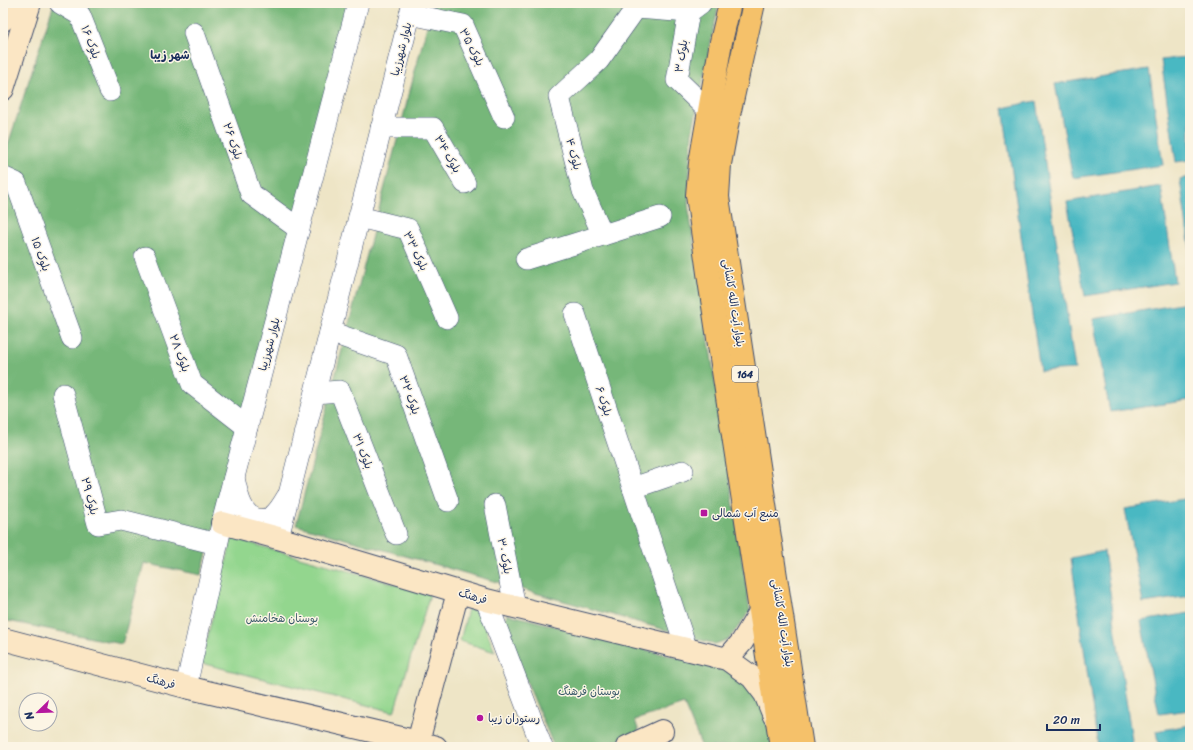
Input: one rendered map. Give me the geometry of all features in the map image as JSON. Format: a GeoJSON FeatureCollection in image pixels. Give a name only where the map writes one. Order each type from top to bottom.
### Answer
{"type":"FeatureCollection","features":[{"type":"Feature","properties":{"kind":"main road","name":"بلوار آیت الله کاشانی"},"geometry":{"type":"LineString","coordinates":[[730,3],[721,42],[700,163],[697,195],[704,251],[781,747]]}},
{"type":"Feature","properties":{"kind":"main road","name":"بلوار آیت الله کاشانی"},"geometry":{"type":"LineString","coordinates":[[754,3],[720,164],[718,197],[802,747]]}},
{"type":"Feature","properties":{"kind":"street"},"geometry":{"type":"LineString","coordinates":[[3,20],[8,3]]}},
{"type":"Feature","properties":{"kind":"street"},"geometry":{"type":"LineString","coordinates":[[3,89],[30,3]]}},
{"type":"Feature","properties":{"kind":"street","name":"بلوک ۱۶"},"geometry":{"type":"LineString","coordinates":[[60,3],[80,15],[110,91]]}},
{"type":"Feature","properties":{"kind":"street","name":"بلوک ۳"},"geometry":{"type":"LineString","coordinates":[[636,5],[695,7],[677,80],[709,111]]}},
{"type":"Feature","properties":{"kind":"street","name":"بلوک ۴"},"geometry":{"type":"LineString","coordinates":[[603,235],[583,191],[559,97],[599,60],[636,5]]}},
{"type":"Feature","properties":{"kind":"street","name":"بلوار شهرزیبا"},"geometry":{"type":"LineString","coordinates":[[186,688],[222,523],[299,229],[352,7]]}},
{"type":"Feature","properties":{"kind":"street","name":"بلوار شهرزیبا"},"geometry":{"type":"LineString","coordinates":[[278,538],[411,9]]}},
{"type":"Feature","properties":{"kind":"street","name":"بلوک ۳۵"},"geometry":{"type":"LineString","coordinates":[[411,9],[463,25],[504,117]]}},
{"type":"Feature","properties":{"kind":"street","name":"بلوک ۲۶"},"geometry":{"type":"LineString","coordinates":[[194,33],[251,194],[299,229]]}},
{"type":"Feature","properties":{"kind":"street","name":"بلوک ۳۴"},"geometry":{"type":"LineString","coordinates":[[381,128],[433,128],[465,183]]}},
{"type":"Feature","properties":{"kind":"street","name":"بلوک ۱۵"},"geometry":{"type":"LineString","coordinates":[[3,177],[16,183],[72,338]]}},
{"type":"Feature","properties":{"kind":"street","name":"بلوک ۳۳"},"geometry":{"type":"LineString","coordinates":[[359,217],[408,229],[447,318]]}},
{"type":"Feature","properties":{"kind":"street"},"geometry":{"type":"LineString","coordinates":[[526,259],[660,217]]}},
{"type":"Feature","properties":{"kind":"street","name":"بلوک ۲۸"},"geometry":{"type":"LineString","coordinates":[[145,257],[192,384],[247,427]]}},
{"type":"Feature","properties":{"kind":"street","name":"بلوک ۶"},"geometry":{"type":"LineString","coordinates":[[575,314],[687,650]]}},
{"type":"Feature","properties":{"kind":"street","name":"بلوک ۳۲"},"geometry":{"type":"LineString","coordinates":[[330,332],[396,355],[448,501]]}},
{"type":"Feature","properties":{"kind":"street","name":"بلوک ۳۱"},"geometry":{"type":"LineString","coordinates":[[315,393],[340,391],[396,534]]}},
{"type":"Feature","properties":{"kind":"street","name":"بلوک ۲۹"},"geometry":{"type":"LineString","coordinates":[[63,394],[98,524],[121,520],[217,544]]}},
{"type":"Feature","properties":{"kind":"street"},"geometry":{"type":"LineString","coordinates":[[633,488],[683,471]]}},
{"type":"Feature","properties":{"kind":"street"},"geometry":{"type":"LineString","coordinates":[[234,477],[242,506],[249,516],[260,520],[272,517],[290,493]]}},
{"type":"Feature","properties":{"kind":"street","name":"بلوک ۳۰"},"geometry":{"type":"LineString","coordinates":[[494,505],[515,607]]}},
{"type":"Feature","properties":{"kind":"street","name":"فرهنگ"},"geometry":{"type":"LineString","coordinates":[[222,523],[278,538],[486,600],[727,659]]}},
{"type":"Feature","properties":{"kind":"street"},"geometry":{"type":"LineString","coordinates":[[427,744],[458,592]]}},
{"type":"Feature","properties":{"kind":"street"},"geometry":{"type":"LineString","coordinates":[[486,600],[542,747]]}},
{"type":"Feature","properties":{"kind":"street"},"geometry":{"type":"LineString","coordinates":[[760,612],[742,642],[727,659],[752,677],[765,694],[777,724]]}},
{"type":"Feature","properties":{"kind":"street","name":"فرهنگ"},"geometry":{"type":"LineString","coordinates":[[3,639],[186,688],[427,744]]}},
{"type":"Feature","properties":{"kind":"street"},"geometry":{"type":"LineString","coordinates":[[627,747],[662,732]]}},
{"type":"Feature","properties":{"kind":"green space"},"geometry":{"type":"Polygon","coordinates":[[[54,3],[358,3],[201,575],[144,563],[122,644],[3,620],[3,160],[54,3]]]}},
{"type":"Feature","properties":{"kind":"green space"},"geometry":{"type":"Polygon","coordinates":[[[433,3],[719,3],[692,133],[688,204],[750,611],[729,639],[715,644],[296,525],[433,3]]]}},
{"type":"Feature","properties":{"kind":"green space","name":"بوستان هخامنش"},"geometry":{"type":"Polygon","coordinates":[[[232,538],[430,594],[394,712],[201,663],[232,538]]]}},
{"type":"Feature","properties":{"kind":"green space"},"geometry":{"type":"Polygon","coordinates":[[[468,609],[479,611],[495,652],[460,641],[468,609]]]}},
{"type":"Feature","properties":{"kind":"green space","name":"بوستان فرهنگ"},"geometry":{"type":"Polygon","coordinates":[[[508,614],[728,671],[746,686],[762,705],[773,747],[702,747],[684,704],[635,720],[639,732],[600,747],[554,747],[502,622],[508,614]]]}},
{"type":"Feature","properties":{"kind":"water"},"geometry":{"type":"Polygon","coordinates":[[[1186,57],[1190,81],[1190,160],[1176,162],[1161,60],[1186,57]]]}},
{"type":"Feature","properties":{"kind":"water"},"geometry":{"type":"Polygon","coordinates":[[[1149,69],[1163,165],[1073,178],[1055,84],[1149,69]]]}},
{"type":"Feature","properties":{"kind":"water"},"geometry":{"type":"Polygon","coordinates":[[[1036,101],[1075,369],[1040,371],[1003,108],[1036,101]]]}},
{"type":"Feature","properties":{"kind":"water"},"geometry":{"type":"Polygon","coordinates":[[[1190,177],[1190,249],[1180,179],[1190,177]]]}},
{"type":"Feature","properties":{"kind":"water"},"geometry":{"type":"Polygon","coordinates":[[[1161,186],[1175,282],[1085,296],[1067,202],[1161,186]]]}},
{"type":"Feature","properties":{"kind":"water"},"geometry":{"type":"Polygon","coordinates":[[[1187,303],[1190,324],[1190,400],[1110,412],[1093,319],[1187,303]]]}},
{"type":"Feature","properties":{"kind":"water"},"geometry":{"type":"Polygon","coordinates":[[[1190,498],[1190,596],[1143,603],[1125,509],[1190,498]]]}},
{"type":"Feature","properties":{"kind":"water"},"geometry":{"type":"Polygon","coordinates":[[[1104,551],[1133,747],[1098,747],[1071,558],[1104,551]]]}},
{"type":"Feature","properties":{"kind":"water"},"geometry":{"type":"Polygon","coordinates":[[[1190,613],[1190,710],[1159,714],[1141,621],[1190,613]]]}},
{"type":"Feature","properties":{"kind":"water"},"geometry":{"type":"Polygon","coordinates":[[[1190,725],[1190,747],[1159,747],[1156,731],[1190,725]]]}},
{"type":"Feature","properties":{"kind":"place","name":"منبع آب شمالی"},"geometry":{"type":"Point","coordinates":[704,513]}},
{"type":"Feature","properties":{"kind":"place","name":"رستوران زیبا"},"geometry":{"type":"Point","coordinates":[480,718]}},
{"type":"Feature","properties":{"kind":"district","name":"شهر زیبا"},"geometry":{"type":"Point","coordinates":[170,55]}}]}
